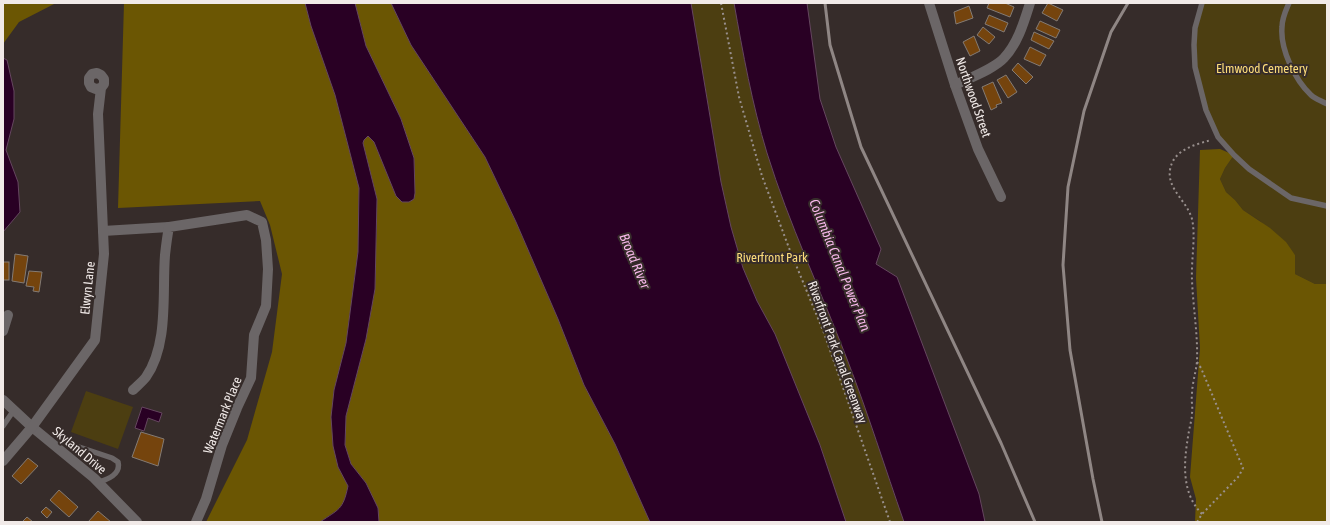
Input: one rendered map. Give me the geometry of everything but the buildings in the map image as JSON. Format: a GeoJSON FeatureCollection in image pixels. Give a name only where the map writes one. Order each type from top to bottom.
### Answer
{"type":"FeatureCollection","features":[{"type":"Feature","properties":{"kind":"street","name":"Northwood Street"},"geometry":{"type":"LineString","coordinates":[[929,3],[955,85],[978,149],[1001,197]]}},
{"type":"Feature","properties":{"kind":"street"},"geometry":{"type":"LineString","coordinates":[[955,85],[988,69],[1004,59],[1016,41],[1024,24],[1030,3]]}},
{"type":"Feature","properties":{"kind":"street","name":"Elwyn Lane"},"geometry":{"type":"LineString","coordinates":[[3,461],[32,426],[95,340],[104,254],[98,114],[101,88]]}},
{"type":"Feature","properties":{"kind":"street","name":"Watermark Place"},"geometry":{"type":"LineString","coordinates":[[103,231],[169,228],[247,215],[262,222],[266,240],[268,269],[266,306],[254,335],[251,378],[222,445],[206,499],[196,522]]}},
{"type":"Feature","properties":{"kind":"street"},"geometry":{"type":"LineString","coordinates":[[133,390],[146,377],[153,364],[159,344],[162,327],[165,255],[169,228]]}},
{"type":"Feature","properties":{"kind":"street"},"geometry":{"type":"LineString","coordinates":[[3,332],[8,315]]}},
{"type":"Feature","properties":{"kind":"street","name":"Skyland Drive"},"geometry":{"type":"LineString","coordinates":[[3,400],[99,482],[137,522]]}},
{"type":"Feature","properties":{"kind":"lane"},"geometry":{"type":"LineString","coordinates":[[1202,3],[1196,28],[1194,45],[1196,67],[1206,110],[1218,137],[1234,156],[1281,192],[1291,198],[1327,206]]}},
{"type":"Feature","properties":{"kind":"lane"},"geometry":{"type":"LineString","coordinates":[[1289,3],[1284,14],[1282,27],[1284,47],[1290,66],[1311,96],[1327,104]]}},
{"type":"Feature","properties":{"kind":"lane"},"geometry":{"type":"LineString","coordinates":[[3,426],[14,410]]}},
{"type":"Feature","properties":{"kind":"lane"},"geometry":{"type":"LineString","coordinates":[[79,447],[112,458],[118,462],[120,468],[118,471],[106,480],[99,482]]}},
{"type":"Feature","properties":{"kind":"path","name":"Riverfront Park Canal Greenway"},"geometry":{"type":"LineString","coordinates":[[722,3],[739,97],[762,176],[789,248],[827,341],[890,522]]}},
{"type":"Feature","properties":{"kind":"path"},"geometry":{"type":"LineString","coordinates":[[1202,514],[1195,508],[1187,488],[1185,476],[1192,412],[1192,394],[1197,362],[1192,280],[1192,219],[1187,207],[1169,179],[1170,168],[1176,155],[1188,147],[1218,137]]}},
{"type":"Feature","properties":{"kind":"path"},"geometry":{"type":"LineString","coordinates":[[1197,362],[1201,368],[1243,468],[1239,476],[1202,514],[1197,522]]}},
{"type":"Feature","properties":{"kind":"green space","name":"Riverfront Park"},"geometry":{"type":"Polygon","coordinates":[[[691,3],[734,3],[752,97],[767,153],[785,206],[855,379],[904,522],[846,522],[820,445],[743,268],[731,227],[721,182],[691,3]]]}},
{"type":"Feature","properties":{"kind":"green space","name":"Elmwood Cemetery"},"geometry":{"type":"Polygon","coordinates":[[[1202,3],[1327,3],[1327,284],[1315,284],[1295,274],[1295,255],[1260,221],[1243,210],[1226,192],[1220,179],[1225,168],[1234,155],[1218,137],[1200,88],[1194,45],[1202,3]]]}},
{"type":"Feature","properties":{"kind":"green space"},"geometry":{"type":"Polygon","coordinates":[[[86,391],[133,407],[118,449],[71,432],[86,391]]]}},
{"type":"Feature","properties":{"kind":"shaded area"},"geometry":{"type":"Polygon","coordinates":[[[3,3],[56,3],[19,22],[3,44],[3,3]]]}},
{"type":"Feature","properties":{"kind":"shaded area"},"geometry":{"type":"Polygon","coordinates":[[[124,3],[305,3],[311,26],[335,95],[359,188],[358,252],[346,343],[334,390],[338,467],[348,486],[345,499],[340,508],[320,522],[206,522],[247,440],[272,352],[282,274],[270,225],[260,201],[118,208],[124,3]]]}},
{"type":"Feature","properties":{"kind":"shaded area"},"geometry":{"type":"Polygon","coordinates":[[[355,3],[391,3],[411,45],[485,157],[516,222],[558,319],[584,385],[615,444],[650,522],[379,522],[378,508],[366,483],[351,464],[345,445],[346,416],[366,339],[375,289],[377,199],[363,143],[368,136],[374,142],[396,196],[402,202],[415,193],[414,158],[401,119],[366,46],[355,3]]]}},
{"type":"Feature","properties":{"kind":"shaded area"},"geometry":{"type":"Polygon","coordinates":[[[1220,149],[1234,155],[1225,168],[1220,179],[1226,192],[1243,210],[1270,228],[1286,242],[1295,255],[1295,274],[1315,284],[1327,284],[1327,522],[1195,522],[1196,499],[1190,477],[1200,348],[1196,278],[1200,150],[1220,149]]]}},
{"type":"Feature","properties":{"kind":"water"},"geometry":{"type":"Polygon","coordinates":[[[305,3],[355,3],[366,46],[401,119],[414,158],[414,199],[409,202],[402,202],[396,196],[374,142],[368,136],[363,143],[377,199],[375,289],[366,339],[346,416],[345,445],[351,464],[366,483],[378,508],[379,522],[320,522],[342,505],[348,486],[338,467],[333,446],[331,417],[334,390],[346,343],[358,252],[359,188],[335,95],[311,26],[305,3]]]}},
{"type":"Feature","properties":{"kind":"water","name":"Broad River"},"geometry":{"type":"Polygon","coordinates":[[[391,3],[691,3],[721,182],[731,227],[743,268],[757,301],[775,334],[820,445],[846,522],[650,522],[615,444],[584,385],[558,319],[516,222],[485,157],[411,45],[391,3]]]}},
{"type":"Feature","properties":{"kind":"water","name":"Columbia Canal Power Plan"},"geometry":{"type":"Polygon","coordinates":[[[734,3],[807,3],[820,99],[836,147],[881,249],[876,264],[897,277],[979,494],[985,522],[904,522],[855,379],[785,206],[767,153],[752,97],[734,3]]]}},
{"type":"Feature","properties":{"kind":"water"},"geometry":{"type":"Polygon","coordinates":[[[3,58],[7,60],[14,91],[14,119],[6,150],[18,182],[20,212],[3,232],[3,58]]]}},
{"type":"Feature","properties":{"kind":"water"},"geometry":{"type":"Polygon","coordinates":[[[142,407],[162,413],[159,422],[148,418],[144,431],[135,428],[142,407]]]}},
{"type":"Feature","properties":{"kind":"railway"},"geometry":{"type":"LineString","coordinates":[[825,3],[830,45],[861,147],[1001,443],[1035,522]]}},
{"type":"Feature","properties":{"kind":"railway"},"geometry":{"type":"LineString","coordinates":[[1102,522],[1070,350],[1063,265],[1068,187],[1084,111],[1111,32],[1128,3]]}}]}
